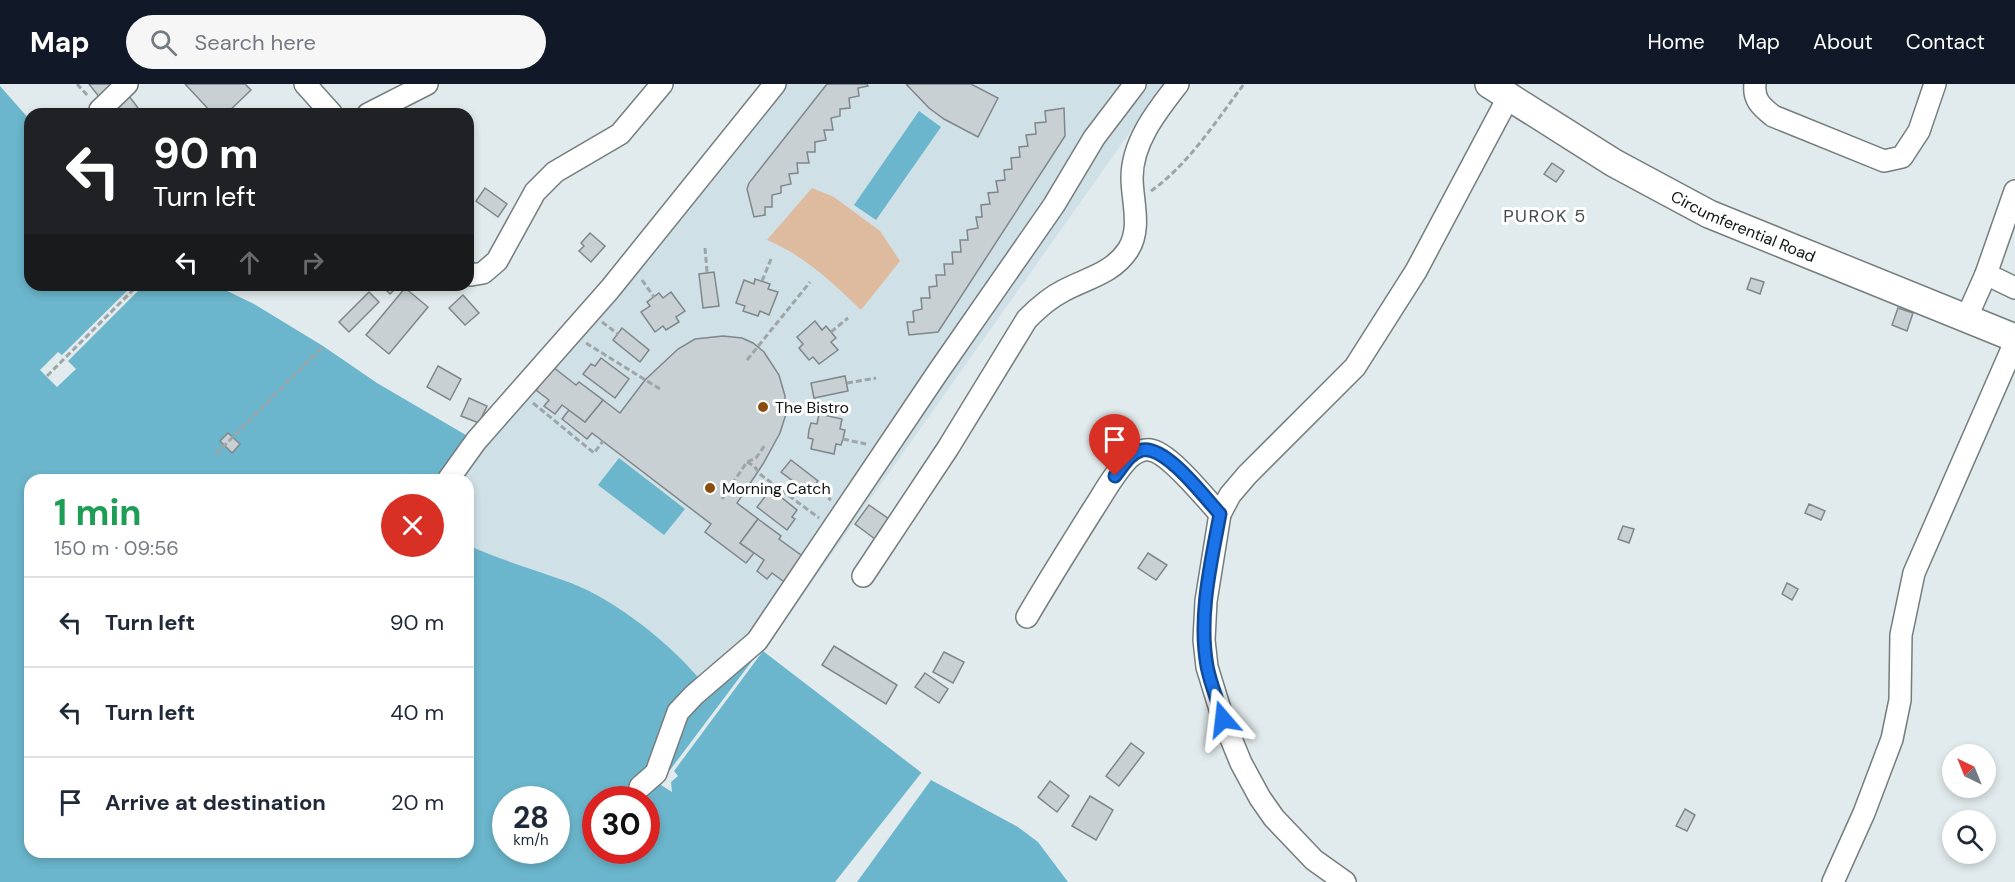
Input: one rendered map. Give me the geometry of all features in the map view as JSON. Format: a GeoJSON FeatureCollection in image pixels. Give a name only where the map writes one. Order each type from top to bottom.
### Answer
{"type":"FeatureCollection","features":[{"type":"Feature","properties":{"kind":"main road","name":"Circumferential Road"},"geometry":{"type":"LineString","coordinates":[[1499,90],[1614,163],[1709,214],[2015,340]]}},
{"type":"Feature","properties":{"kind":"street"},"geometry":{"type":"LineString","coordinates":[[102,108],[127,84]]}},
{"type":"Feature","properties":{"kind":"street"},"geometry":{"type":"LineString","coordinates":[[305,84],[327,108]]}},
{"type":"Feature","properties":{"kind":"street"},"geometry":{"type":"LineString","coordinates":[[380,108],[427,84]]}},
{"type":"Feature","properties":{"kind":"street"},"geometry":{"type":"LineString","coordinates":[[474,274],[483,273],[497,261],[535,192],[555,172],[620,134],[662,84]]}},
{"type":"Feature","properties":{"kind":"street"},"geometry":{"type":"LineString","coordinates":[[452,474],[476,441],[610,290],[775,84]]}},
{"type":"Feature","properties":{"kind":"street"},"geometry":{"type":"LineString","coordinates":[[641,786],[656,773],[678,712],[694,695],[757,641],[938,372],[1054,205],[1094,138],[1135,84]]}},
{"type":"Feature","properties":{"kind":"street"},"geometry":{"type":"LineString","coordinates":[[863,576],[948,448],[1027,319],[1043,303],[1064,290],[1115,267],[1130,248],[1135,224],[1132,177],[1137,147],[1157,112],[1178,84]]}},
{"type":"Feature","properties":{"kind":"street"},"geometry":{"type":"LineString","coordinates":[[1755,84],[1754,90],[1759,104],[1773,116],[1884,161],[1902,157],[1919,131],[1935,84]]}},
{"type":"Feature","properties":{"kind":"street"},"geometry":{"type":"LineString","coordinates":[[1345,882],[1314,860],[1274,818],[1260,798],[1242,764],[1223,719],[1207,668],[1204,640],[1206,601],[1220,514],[1230,495],[1247,475],[1355,367],[1416,271],[1499,90]]}},
{"type":"Feature","properties":{"kind":"street"},"geometry":{"type":"LineString","coordinates":[[1966,319],[1986,274],[2015,191]]}},
{"type":"Feature","properties":{"kind":"street"},"geometry":{"type":"LineString","coordinates":[[1986,274],[2015,288]]}},
{"type":"Feature","properties":{"kind":"street"},"geometry":{"type":"LineString","coordinates":[[1833,882],[1864,813],[1892,739],[1900,700],[1901,634],[1914,573],[2015,340]]}},
{"type":"Feature","properties":{"kind":"street"},"geometry":{"type":"LineString","coordinates":[[1028,617],[1053,573],[1115,476],[1130,457],[1140,450],[1150,450],[1161,454],[1220,514]]}},
{"type":"Feature","properties":{"kind":"path"},"geometry":{"type":"LineString","coordinates":[[1135,203],[1165,181],[1204,137],[1244,84]]}},
{"type":"Feature","properties":{"kind":"path"},"geometry":{"type":"LineString","coordinates":[[705,248],[707,273]]}},
{"type":"Feature","properties":{"kind":"path"},"geometry":{"type":"LineString","coordinates":[[762,281],[771,259]]}},
{"type":"Feature","properties":{"kind":"path"},"geometry":{"type":"LineString","coordinates":[[642,280],[654,297]]}},
{"type":"Feature","properties":{"kind":"path"},"geometry":{"type":"LineString","coordinates":[[747,360],[810,282]]}},
{"type":"Feature","properties":{"kind":"path"},"geometry":{"type":"LineString","coordinates":[[46,376],[132,291]]}},
{"type":"Feature","properties":{"kind":"path"},"geometry":{"type":"LineString","coordinates":[[831,332],[848,318]]}},
{"type":"Feature","properties":{"kind":"path"},"geometry":{"type":"LineString","coordinates":[[601,321],[618,334]]}},
{"type":"Feature","properties":{"kind":"path"},"geometry":{"type":"LineString","coordinates":[[582,340],[660,389]]}},
{"type":"Feature","properties":{"kind":"path"},"geometry":{"type":"LineString","coordinates":[[216,454],[323,346]]}},
{"type":"Feature","properties":{"kind":"path"},"geometry":{"type":"LineString","coordinates":[[847,383],[876,378]]}},
{"type":"Feature","properties":{"kind":"path"},"geometry":{"type":"LineString","coordinates":[[520,392],[594,453],[603,441]]}},
{"type":"Feature","properties":{"kind":"path"},"geometry":{"type":"LineString","coordinates":[[843,439],[866,444]]}},
{"type":"Feature","properties":{"kind":"path"},"geometry":{"type":"LineString","coordinates":[[722,499],[747,462],[756,458],[765,445]]}},
{"type":"Feature","properties":{"kind":"path"},"geometry":{"type":"LineString","coordinates":[[747,462],[754,466],[760,475],[819,518]]}},
{"type":"Feature","properties":{"kind":"path"},"geometry":{"type":"LineString","coordinates":[[814,487],[831,500]]}},
{"type":"Feature","properties":{"kind":"shaded area"},"geometry":{"type":"Polygon","coordinates":[[[764,84],[1164,84],[763,651],[750,641],[702,682],[638,622],[607,602],[573,584],[494,558],[474,548],[474,474],[455,474],[471,438],[764,84]]]}},
{"type":"Feature","properties":{"kind":"shaded area"},"geometry":{"type":"Polygon","coordinates":[[[812,188],[834,197],[880,231],[900,261],[861,310],[806,262],[767,240],[812,188]]]}},
{"type":"Feature","properties":{"kind":"water"},"geometry":{"type":"Polygon","coordinates":[[[0,86],[24,113],[24,291],[227,291],[254,304],[323,346],[377,383],[471,438],[455,474],[24,474],[24,858],[474,858],[474,548],[571,583],[607,601],[659,639],[702,682],[750,641],[931,780],[1018,827],[1038,842],[1068,882],[0,882],[0,86]]]}},
{"type":"Feature","properties":{"kind":"water"},"geometry":{"type":"Polygon","coordinates":[[[919,111],[941,127],[876,220],[854,205],[919,111]]]}},
{"type":"Feature","properties":{"kind":"water"},"geometry":{"type":"Polygon","coordinates":[[[619,458],[685,509],[664,535],[598,485],[619,458]]]}},
{"type":"Feature","properties":{"kind":"pier"},"geometry":{"type":"Polygon","coordinates":[[[127,291],[138,291],[68,361],[76,369],[57,387],[40,370],[58,352],[62,355],[127,291]]]}},
{"type":"Feature","properties":{"kind":"pier"},"geometry":{"type":"Polygon","coordinates":[[[750,641],[763,651],[674,771],[678,776],[671,782],[672,792],[661,785],[663,776],[668,769],[670,770],[758,653],[683,710],[681,734],[675,740],[659,778],[647,786],[628,786],[649,773],[675,706],[750,641]]]}},
{"type":"Feature","properties":{"kind":"pier"},"geometry":{"type":"Polygon","coordinates":[[[922,772],[931,780],[857,882],[835,882],[922,772]]]}},
{"type":"Feature","properties":{"kind":"building"},"geometry":{"type":"Polygon","coordinates":[[[89,84],[116,84],[100,98],[89,84]]]}},
{"type":"Feature","properties":{"kind":"building"},"geometry":{"type":"Polygon","coordinates":[[[185,84],[245,84],[251,90],[232,108],[207,108],[185,84]]]}},
{"type":"Feature","properties":{"kind":"building"},"geometry":{"type":"Polygon","coordinates":[[[827,84],[867,84],[868,86],[858,88],[859,96],[849,98],[850,108],[840,109],[840,116],[831,118],[833,130],[824,130],[826,140],[815,142],[815,152],[807,152],[809,163],[797,163],[798,173],[789,174],[791,184],[781,186],[781,193],[772,195],[772,207],[765,207],[765,215],[754,217],[747,189],[749,183],[827,84]]]}},
{"type":"Feature","properties":{"kind":"building"},"geometry":{"type":"Polygon","coordinates":[[[906,84],[971,84],[998,98],[978,137],[944,119],[929,108],[906,84]]]}},
{"type":"Feature","properties":{"kind":"building"},"geometry":{"type":"Polygon","coordinates":[[[126,92],[138,108],[111,108],[109,106],[126,92]]]}},
{"type":"Feature","properties":{"kind":"building"},"geometry":{"type":"Polygon","coordinates":[[[1064,108],[1065,136],[938,332],[909,335],[907,322],[914,322],[913,311],[922,309],[921,298],[930,298],[929,287],[937,286],[936,275],[945,275],[944,264],[953,264],[952,252],[961,252],[960,240],[968,240],[967,230],[978,228],[976,217],[982,217],[981,205],[990,204],[988,193],[998,192],[996,181],[1005,180],[1004,170],[1012,169],[1011,158],[1020,157],[1019,147],[1028,146],[1026,135],[1036,134],[1035,123],[1046,122],[1045,111],[1064,108]]]}},
{"type":"Feature","properties":{"kind":"building"},"geometry":{"type":"Polygon","coordinates":[[[1552,163],[1564,171],[1556,182],[1544,174],[1552,163]]]}},
{"type":"Feature","properties":{"kind":"building"},"geometry":{"type":"Polygon","coordinates":[[[485,188],[507,204],[498,217],[476,201],[485,188]]]}},
{"type":"Feature","properties":{"kind":"building"},"geometry":{"type":"Polygon","coordinates":[[[590,233],[605,246],[591,262],[579,251],[584,246],[581,243],[590,233]]]}},
{"type":"Feature","properties":{"kind":"building"},"geometry":{"type":"Polygon","coordinates":[[[714,272],[719,306],[703,308],[699,274],[714,272]]]}},
{"type":"Feature","properties":{"kind":"building"},"geometry":{"type":"Polygon","coordinates":[[[1751,278],[1764,282],[1760,294],[1747,289],[1751,278]]]}},
{"type":"Feature","properties":{"kind":"building"},"geometry":{"type":"Polygon","coordinates":[[[755,279],[770,284],[768,289],[778,292],[769,315],[760,311],[758,316],[743,311],[745,306],[736,303],[744,280],[754,284],[755,279]]]}},
{"type":"Feature","properties":{"kind":"building"},"geometry":{"type":"Polygon","coordinates":[[[403,291],[409,291],[428,307],[389,354],[366,335],[403,291]]]}},
{"type":"Feature","properties":{"kind":"building"},"geometry":{"type":"Polygon","coordinates":[[[369,292],[379,302],[349,332],[339,322],[369,292]]]}},
{"type":"Feature","properties":{"kind":"building"},"geometry":{"type":"Polygon","coordinates":[[[671,292],[685,311],[676,317],[679,322],[666,330],[663,326],[655,332],[641,312],[650,306],[647,302],[659,293],[663,298],[671,292]]]}},
{"type":"Feature","properties":{"kind":"building"},"geometry":{"type":"Polygon","coordinates":[[[463,295],[479,313],[465,325],[449,308],[463,295]]]}},
{"type":"Feature","properties":{"kind":"building"},"geometry":{"type":"Polygon","coordinates":[[[1898,308],[1913,313],[1907,331],[1892,325],[1898,308]]]}},
{"type":"Feature","properties":{"kind":"building"},"geometry":{"type":"Polygon","coordinates":[[[815,321],[822,330],[826,326],[836,338],[831,342],[838,350],[819,364],[813,357],[809,360],[799,348],[803,344],[797,337],[815,321]]]}},
{"type":"Feature","properties":{"kind":"building"},"geometry":{"type":"Polygon","coordinates":[[[622,328],[649,350],[640,362],[613,340],[622,328]]]}},
{"type":"Feature","properties":{"kind":"building"},"geometry":{"type":"Polygon","coordinates":[[[723,336],[742,338],[764,352],[779,375],[785,396],[786,414],[780,433],[737,503],[758,519],[740,543],[754,553],[746,563],[705,532],[711,524],[592,433],[587,439],[562,419],[569,410],[585,422],[603,400],[620,413],[645,380],[678,349],[695,339],[723,336]]]}},
{"type":"Feature","properties":{"kind":"building"},"geometry":{"type":"Polygon","coordinates":[[[601,358],[629,379],[615,398],[583,374],[591,364],[595,366],[601,358]]]}},
{"type":"Feature","properties":{"kind":"building"},"geometry":{"type":"Polygon","coordinates":[[[438,366],[461,379],[450,400],[427,387],[438,366]]]}},
{"type":"Feature","properties":{"kind":"building"},"geometry":{"type":"Polygon","coordinates":[[[553,367],[576,385],[579,382],[603,400],[585,422],[562,405],[555,414],[544,406],[549,400],[536,390],[553,367]]]}},
{"type":"Feature","properties":{"kind":"building"},"geometry":{"type":"Polygon","coordinates":[[[845,376],[848,391],[814,398],[811,383],[845,376]]]}},
{"type":"Feature","properties":{"kind":"building"},"geometry":{"type":"Polygon","coordinates":[[[469,398],[487,406],[479,423],[461,416],[469,398]]]}},
{"type":"Feature","properties":{"kind":"building"},"geometry":{"type":"Polygon","coordinates":[[[819,414],[842,419],[840,429],[845,430],[843,439],[841,445],[836,444],[834,454],[811,449],[813,439],[808,438],[809,430],[811,423],[817,424],[819,414]]]}},
{"type":"Feature","properties":{"kind":"building"},"geometry":{"type":"Polygon","coordinates":[[[228,433],[240,444],[232,453],[220,441],[228,433]]]}},
{"type":"Feature","properties":{"kind":"building"},"geometry":{"type":"Polygon","coordinates":[[[791,460],[818,481],[809,493],[781,472],[791,460]]]}},
{"type":"Feature","properties":{"kind":"building"},"geometry":{"type":"Polygon","coordinates":[[[771,489],[797,510],[792,517],[795,519],[787,530],[757,507],[771,489]]]}},
{"type":"Feature","properties":{"kind":"building"},"geometry":{"type":"Polygon","coordinates":[[[1809,504],[1825,511],[1821,520],[1805,513],[1809,504]]]}},
{"type":"Feature","properties":{"kind":"building"},"geometry":{"type":"Polygon","coordinates":[[[869,505],[889,519],[875,539],[855,524],[869,505]]]}},
{"type":"Feature","properties":{"kind":"building"},"geometry":{"type":"Polygon","coordinates":[[[758,519],[781,536],[779,539],[805,558],[787,584],[772,573],[767,579],[757,571],[764,560],[740,543],[758,519]]]}},
{"type":"Feature","properties":{"kind":"building"},"geometry":{"type":"Polygon","coordinates":[[[1623,526],[1634,529],[1629,543],[1618,539],[1623,526]]]}},
{"type":"Feature","properties":{"kind":"building"},"geometry":{"type":"Polygon","coordinates":[[[1148,553],[1167,565],[1156,580],[1138,568],[1148,553]]]}},
{"type":"Feature","properties":{"kind":"building"},"geometry":{"type":"Polygon","coordinates":[[[1787,583],[1798,589],[1792,600],[1782,594],[1787,583]]]}},
{"type":"Feature","properties":{"kind":"building"},"geometry":{"type":"Polygon","coordinates":[[[834,646],[897,685],[886,704],[822,665],[834,646]]]}},
{"type":"Feature","properties":{"kind":"building"},"geometry":{"type":"Polygon","coordinates":[[[944,652],[964,662],[953,683],[933,672],[944,652]]]}},
{"type":"Feature","properties":{"kind":"building"},"geometry":{"type":"Polygon","coordinates":[[[925,673],[948,689],[939,703],[915,687],[925,673]]]}},
{"type":"Feature","properties":{"kind":"building"},"geometry":{"type":"Polygon","coordinates":[[[1131,743],[1144,753],[1119,786],[1106,776],[1131,743]]]}},
{"type":"Feature","properties":{"kind":"building"},"geometry":{"type":"Polygon","coordinates":[[[1050,781],[1069,796],[1057,812],[1038,797],[1050,781]]]}},
{"type":"Feature","properties":{"kind":"building"},"geometry":{"type":"Polygon","coordinates":[[[1090,796],[1113,810],[1096,840],[1072,826],[1090,796]]]}},
{"type":"Feature","properties":{"kind":"building"},"geometry":{"type":"Polygon","coordinates":[[[1685,809],[1695,815],[1687,831],[1676,826],[1685,809]]]}},
{"type":"Feature","properties":{"kind":"place","name":"The Bistro"},"geometry":{"type":"Point","coordinates":[763,407]}},
{"type":"Feature","properties":{"kind":"place","name":"Morning Catch"},"geometry":{"type":"Point","coordinates":[710,488]}},
{"type":"Feature","properties":{"kind":"district","name":"PUROK 5"},"geometry":{"type":"Point","coordinates":[1545,216]}},
{"type":"Feature","properties":{"kind":"route"},"geometry":{"type":"LineString","coordinates":[[1115,476],[1130,457],[1140,450],[1150,450],[1161,454],[1174,465],[1220,514],[1206,601],[1204,640],[1207,668],[1223,719]]}}]}
